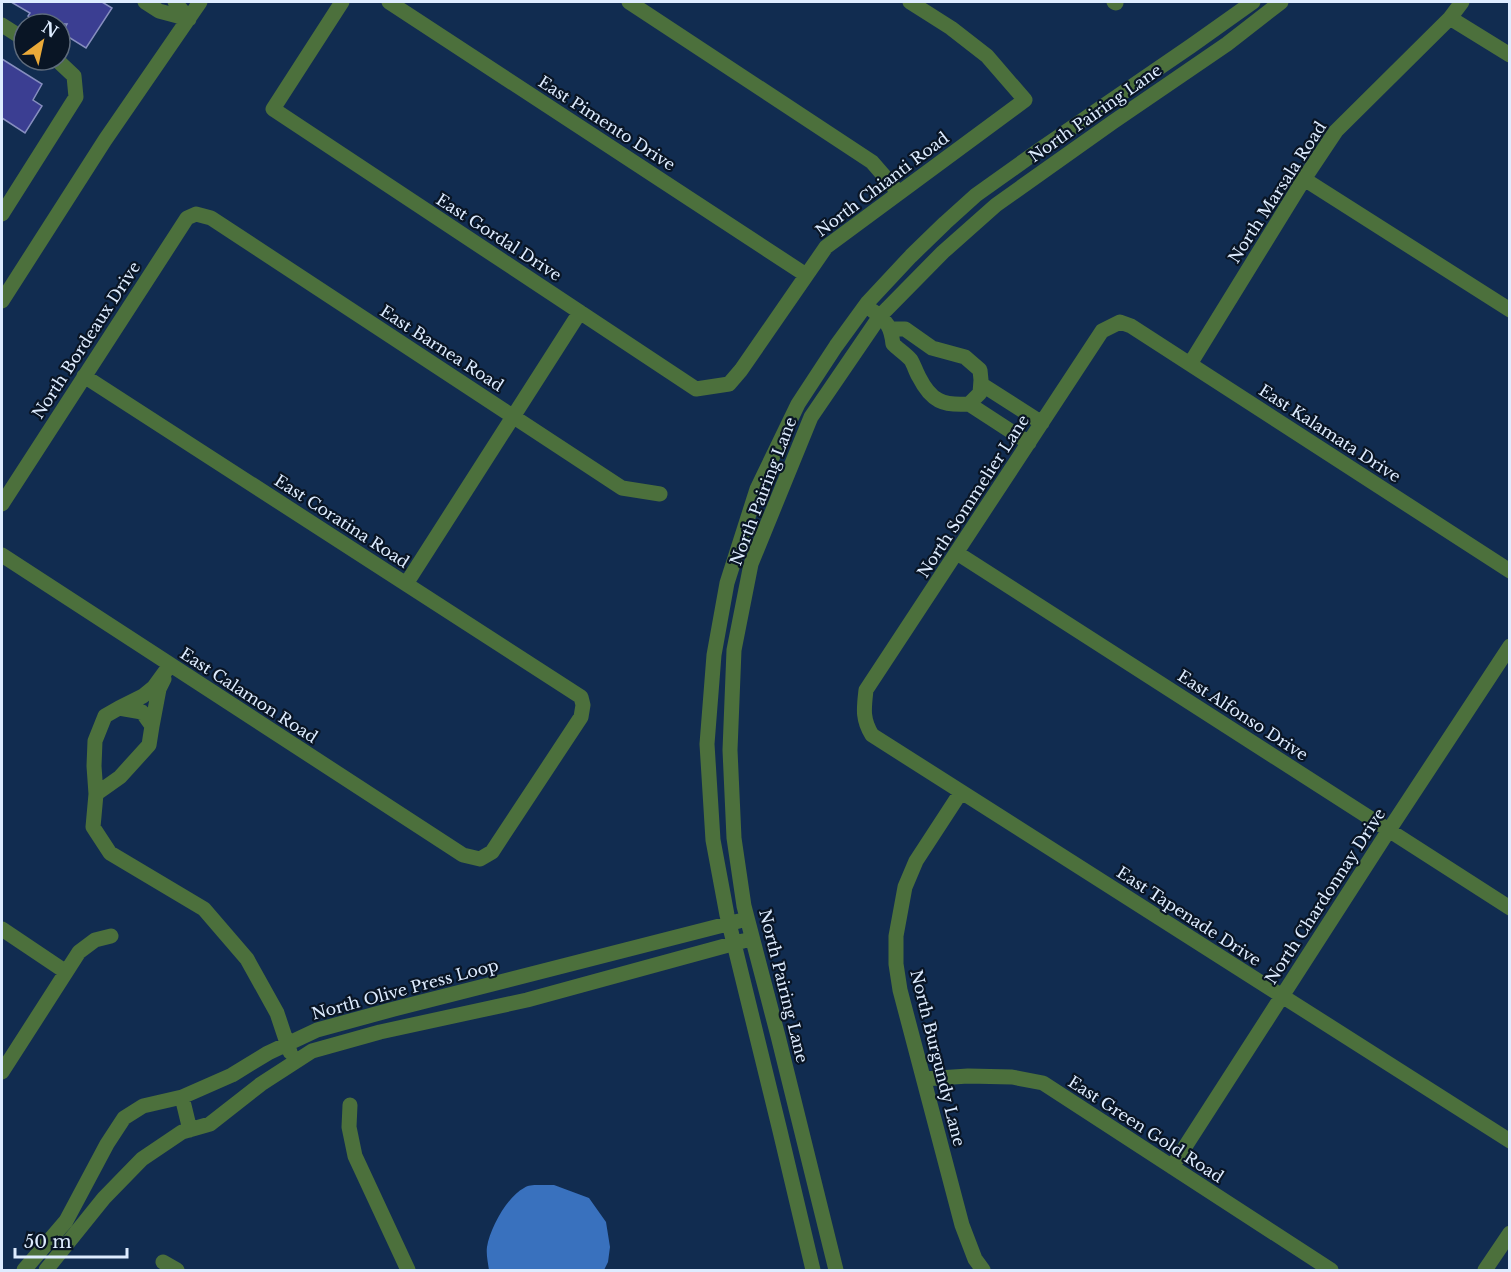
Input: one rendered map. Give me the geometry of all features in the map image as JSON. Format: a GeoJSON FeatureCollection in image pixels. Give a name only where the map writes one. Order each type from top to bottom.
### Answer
{"type":"FeatureCollection","features":[{"type":"Feature","properties":{"kind":"street"},"geometry":{"type":"LineString","coordinates":[[145,2],[159,11],[189,19]]}},
{"type":"Feature","properties":{"kind":"street"},"geometry":{"type":"LineString","coordinates":[[175,2],[189,19]]}},
{"type":"Feature","properties":{"kind":"street"},"geometry":{"type":"LineString","coordinates":[[2,301],[105,140],[200,2]]}},
{"type":"Feature","properties":{"kind":"street","name":"East Gordal Drive"},"geometry":{"type":"LineString","coordinates":[[342,2],[273,109],[696,389],[707,388]]}},
{"type":"Feature","properties":{"kind":"street","name":"East Pimento Drive"},"geometry":{"type":"LineString","coordinates":[[389,2],[806,275]]}},
{"type":"Feature","properties":{"kind":"street"},"geometry":{"type":"LineString","coordinates":[[629,2],[872,162],[898,193]]}},
{"type":"Feature","properties":{"kind":"street","name":"North Chianti Road"},"geometry":{"type":"LineString","coordinates":[[707,388],[729,384],[741,370],[826,246],[1025,100],[987,57],[951,28],[910,2]]}},
{"type":"Feature","properties":{"kind":"street","name":"North Pairing Lane"},"geometry":{"type":"LineString","coordinates":[[813,1270],[729,923],[713,840],[706,744],[714,655],[727,583],[756,489],[798,404],[836,346],[866,306],[911,255],[976,195],[1253,2]]}},
{"type":"Feature","properties":{"kind":"street","name":"North Pairing Lane"},"geometry":{"type":"LineString","coordinates":[[836,1270],[744,906],[734,838],[730,750],[734,650],[751,564],[811,417],[880,316],[943,252],[996,206],[1227,44],[1281,2]]}},
{"type":"Feature","properties":{"kind":"street","name":"North Marsala Road"},"geometry":{"type":"LineString","coordinates":[[1190,364],[1336,131],[1450,18],[1462,2]]}},
{"type":"Feature","properties":{"kind":"street"},"geometry":{"type":"LineString","coordinates":[[1450,18],[1509,55]]}},
{"type":"Feature","properties":{"kind":"street"},"geometry":{"type":"LineString","coordinates":[[1167,62],[1177,78]]}},
{"type":"Feature","properties":{"kind":"street"},"geometry":{"type":"LineString","coordinates":[[2,214],[76,97],[74,76],[70,72]]}},
{"type":"Feature","properties":{"kind":"street"},"geometry":{"type":"LineString","coordinates":[[1304,179],[1509,310]]}},
{"type":"Feature","properties":{"kind":"street","name":"North Bordeaux Drive"},"geometry":{"type":"LineString","coordinates":[[2,504],[187,218],[196,214],[211,218]]}},
{"type":"Feature","properties":{"kind":"street","name":"East Barnea Road"},"geometry":{"type":"LineString","coordinates":[[211,218],[622,488],[660,494]]}},
{"type":"Feature","properties":{"kind":"street"},"geometry":{"type":"LineString","coordinates":[[866,306],[880,316],[891,329],[893,344],[910,360],[929,394],[953,405],[969,404],[1029,443]]}},
{"type":"Feature","properties":{"kind":"street"},"geometry":{"type":"LineString","coordinates":[[406,584],[580,312]]}},
{"type":"Feature","properties":{"kind":"street","name":"North Sommelier Lane"},"geometry":{"type":"LineString","coordinates":[[864,710],[866,690],[1102,331],[1120,322],[1131,326]]}},
{"type":"Feature","properties":{"kind":"street","name":"East Kalamata Drive"},"geometry":{"type":"LineString","coordinates":[[1131,326],[1509,571]]}},
{"type":"Feature","properties":{"kind":"street"},"geometry":{"type":"LineString","coordinates":[[891,329],[905,329],[932,348],[965,357],[980,370],[980,393],[969,404]]}},
{"type":"Feature","properties":{"kind":"street","name":"East Coratina Road"},"geometry":{"type":"LineString","coordinates":[[84,376],[581,697],[583,705],[581,717],[492,852],[480,859]]}},
{"type":"Feature","properties":{"kind":"street"},"geometry":{"type":"LineString","coordinates":[[981,384],[1042,423]]}},
{"type":"Feature","properties":{"kind":"street","name":"East Alfonso Drive"},"geometry":{"type":"LineString","coordinates":[[957,553],[1509,908]]}},
{"type":"Feature","properties":{"kind":"street","name":"East Calamon Road"},"geometry":{"type":"LineString","coordinates":[[2,555],[463,855],[480,859]]}},
{"type":"Feature","properties":{"kind":"street","name":"North Chardonnay Drive"},"geometry":{"type":"LineString","coordinates":[[1172,1167],[1509,646]]}},
{"type":"Feature","properties":{"kind":"street"},"geometry":{"type":"LineString","coordinates":[[170,665],[154,687],[105,717],[95,741],[96,794],[93,827],[110,853],[204,909],[247,959],[277,1013],[294,1063]]}},
{"type":"Feature","properties":{"kind":"street"},"geometry":{"type":"LineString","coordinates":[[96,794],[120,777],[149,745],[159,689],[170,665]]}},
{"type":"Feature","properties":{"kind":"street"},"geometry":{"type":"LineString","coordinates":[[119,708],[142,712],[152,726]]}},
{"type":"Feature","properties":{"kind":"street","name":"East Tapenade Drive"},"geometry":{"type":"LineString","coordinates":[[864,710],[865,724],[872,735],[1509,1141]]}},
{"type":"Feature","properties":{"kind":"street","name":"North Burgundy Lane"},"geometry":{"type":"LineString","coordinates":[[961,792],[916,861],[905,887],[896,936],[896,964],[900,990],[962,1225],[975,1259],[983,1270]]}},
{"type":"Feature","properties":{"kind":"street","name":"North Olive Press Loop"},"geometry":{"type":"LineString","coordinates":[[24,1270],[66,1221],[107,1144],[124,1118],[143,1106],[182,1097],[232,1076],[268,1053],[317,1030],[394,1008],[748,919]]}},
{"type":"Feature","properties":{"kind":"street"},"geometry":{"type":"LineString","coordinates":[[2,929],[66,972]]}},
{"type":"Feature","properties":{"kind":"street"},"geometry":{"type":"LineString","coordinates":[[2,1072],[79,952],[96,940],[111,936]]}},
{"type":"Feature","properties":{"kind":"street"},"geometry":{"type":"LineString","coordinates":[[46,1270],[104,1198],[142,1159],[182,1132],[210,1124],[261,1084],[312,1051],[380,1032],[527,1000],[753,939]]}},
{"type":"Feature","properties":{"kind":"street"},"geometry":{"type":"LineString","coordinates":[[317,1030],[322,1048]]}},
{"type":"Feature","properties":{"kind":"street","name":"East Green Gold Road"},"geometry":{"type":"LineString","coordinates":[[924,1079],[968,1076],[1012,1077],[1042,1083],[1331,1270]]}},
{"type":"Feature","properties":{"kind":"street"},"geometry":{"type":"LineString","coordinates":[[182,1097],[190,1130]]}},
{"type":"Feature","properties":{"kind":"street"},"geometry":{"type":"LineString","coordinates":[[350,1105],[349,1127],[355,1156],[408,1270]]}},
{"type":"Feature","properties":{"kind":"street"},"geometry":{"type":"LineString","coordinates":[[1485,1270],[1509,1233]]}},
{"type":"Feature","properties":{"kind":"water"},"geometry":{"type":"Polygon","coordinates":[[[554,1185],[589,1198],[606,1222],[610,1247],[608,1262],[604,1270],[489,1270],[487,1247],[500,1214],[511,1198],[527,1186],[554,1185]]]}},
{"type":"Feature","properties":{"kind":"building"},"geometry":{"type":"Polygon","coordinates":[[[11,2],[102,2],[112,8],[86,48],[72,39],[72,12],[28,12],[11,2]]]}},
{"type":"Feature","properties":{"kind":"building"},"geometry":{"type":"Polygon","coordinates":[[[2,59],[12,65],[12,72],[23,72],[42,84],[33,100],[42,106],[25,133],[2,118],[2,59]]]}}]}
